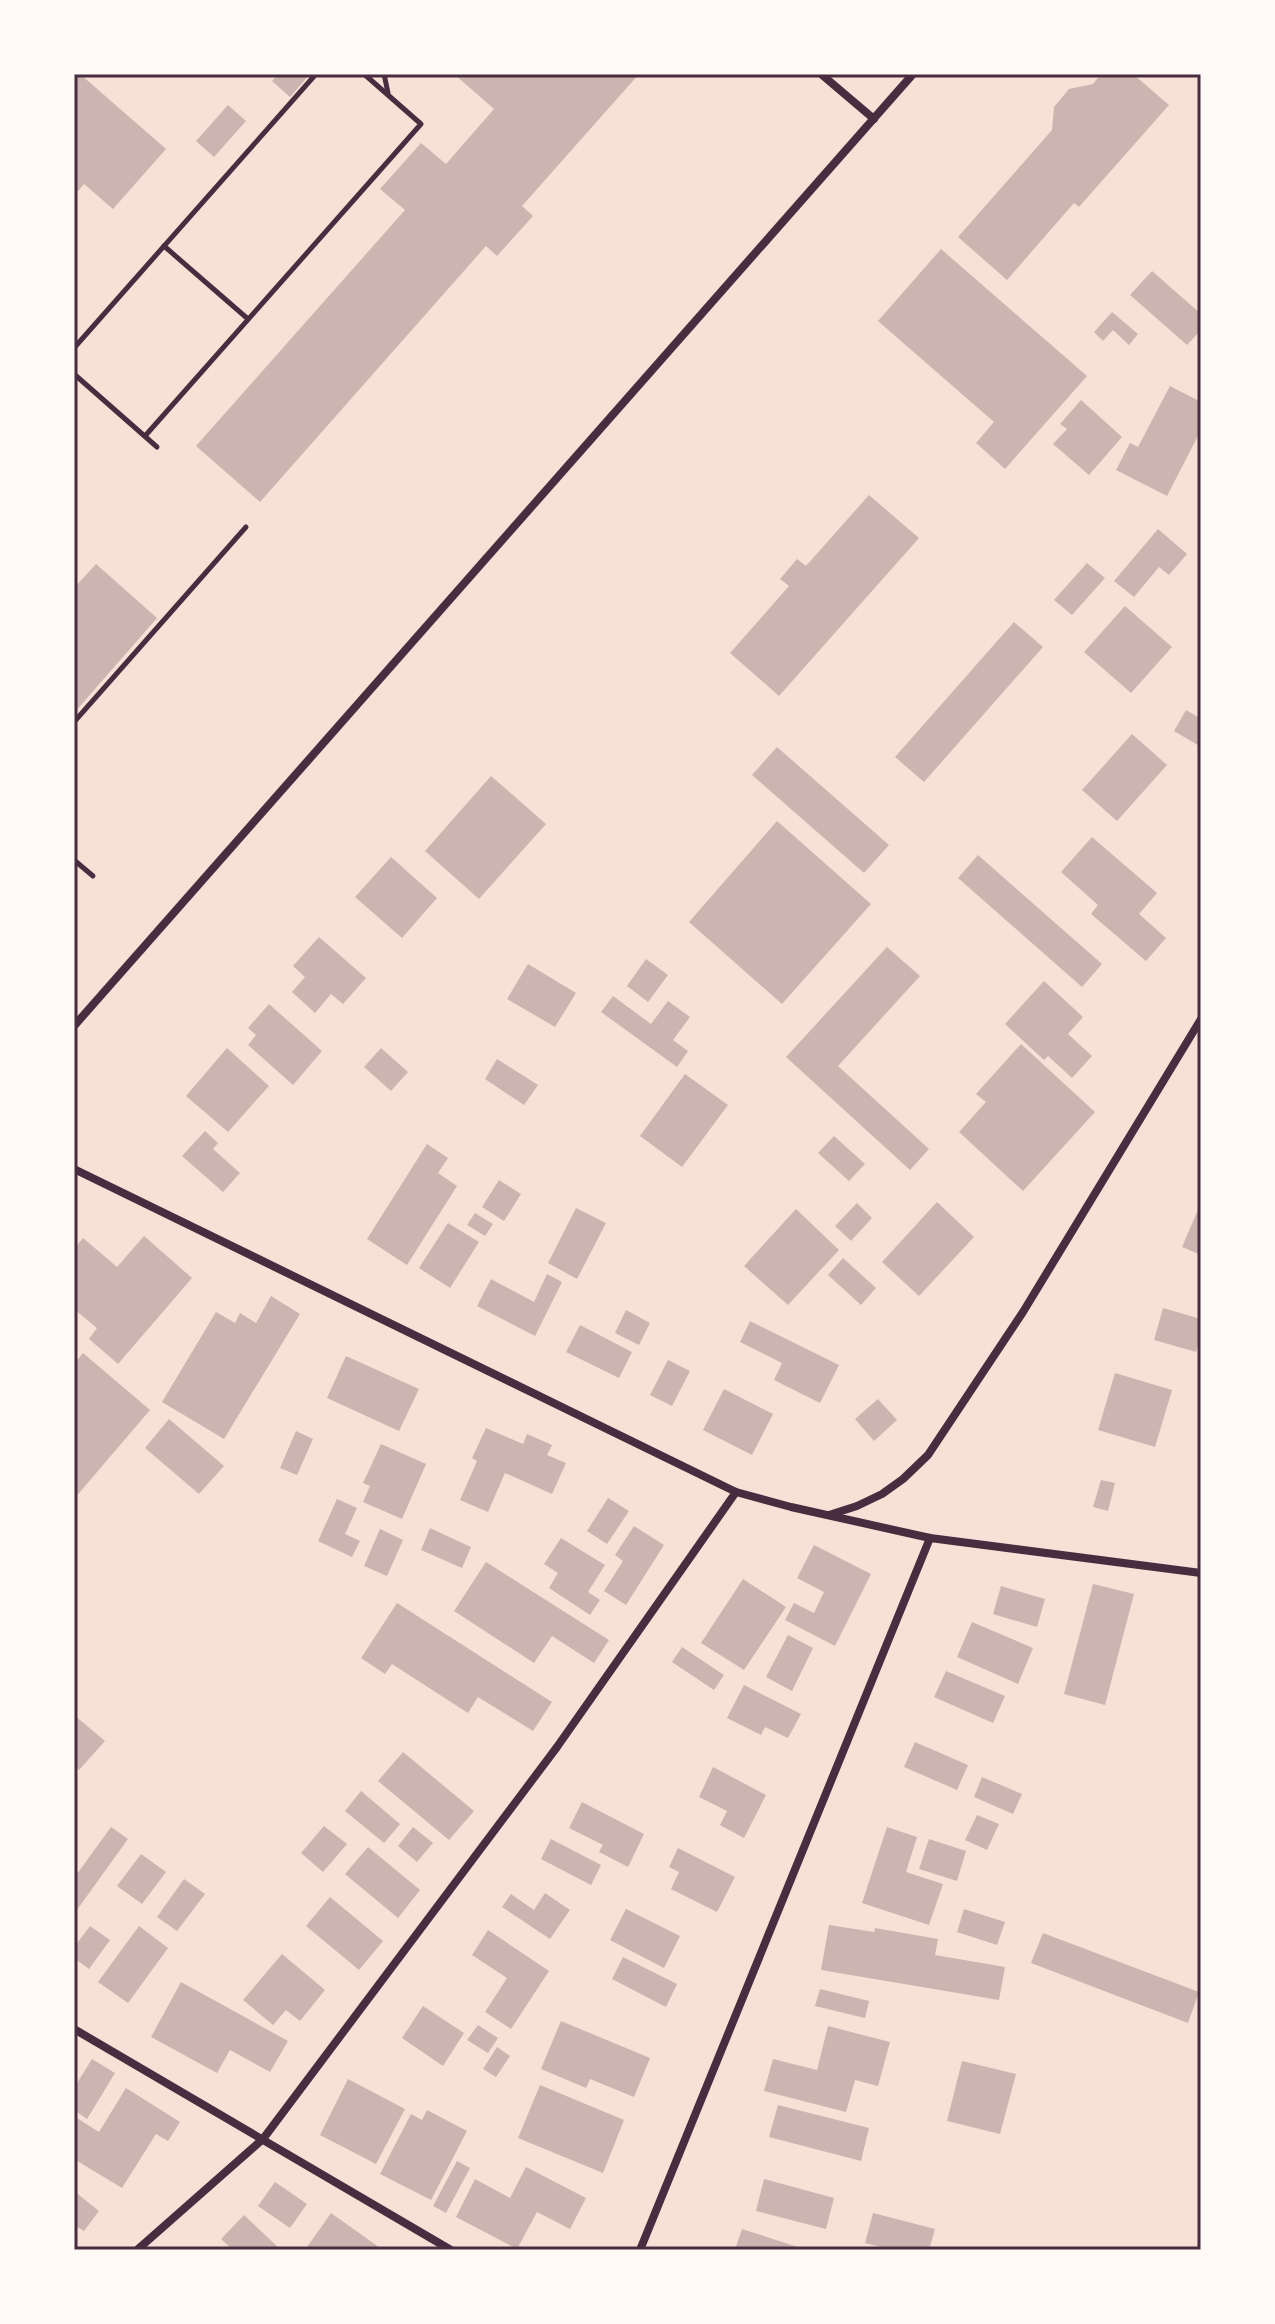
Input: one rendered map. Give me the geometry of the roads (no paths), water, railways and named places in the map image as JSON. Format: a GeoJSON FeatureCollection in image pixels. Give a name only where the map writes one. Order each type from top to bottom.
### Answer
{"type":"FeatureCollection","features":[{"type":"Feature","properties":{"kind":"street"},"geometry":{"type":"LineString","coordinates":[[821,74],[874,119]]}},
{"type":"Feature","properties":{"kind":"street"},"geometry":{"type":"LineString","coordinates":[[74,1026],[913,74]]}},
{"type":"Feature","properties":{"kind":"street"},"geometry":{"type":"LineString","coordinates":[[828,1515],[882,1494],[928,1455],[1023,1312],[1201,1019]]}},
{"type":"Feature","properties":{"kind":"street"},"geometry":{"type":"LineString","coordinates":[[74,1169],[736,1492],[930,1538],[1201,1573]]}},
{"type":"Feature","properties":{"kind":"street"},"geometry":{"type":"LineString","coordinates":[[137,2250],[263,2139],[557,1747],[736,1492]]}},
{"type":"Feature","properties":{"kind":"street"},"geometry":{"type":"LineString","coordinates":[[640,2250],[930,1538]]}},
{"type":"Feature","properties":{"kind":"street"},"geometry":{"type":"LineString","coordinates":[[74,2029],[451,2250]]}}]}
